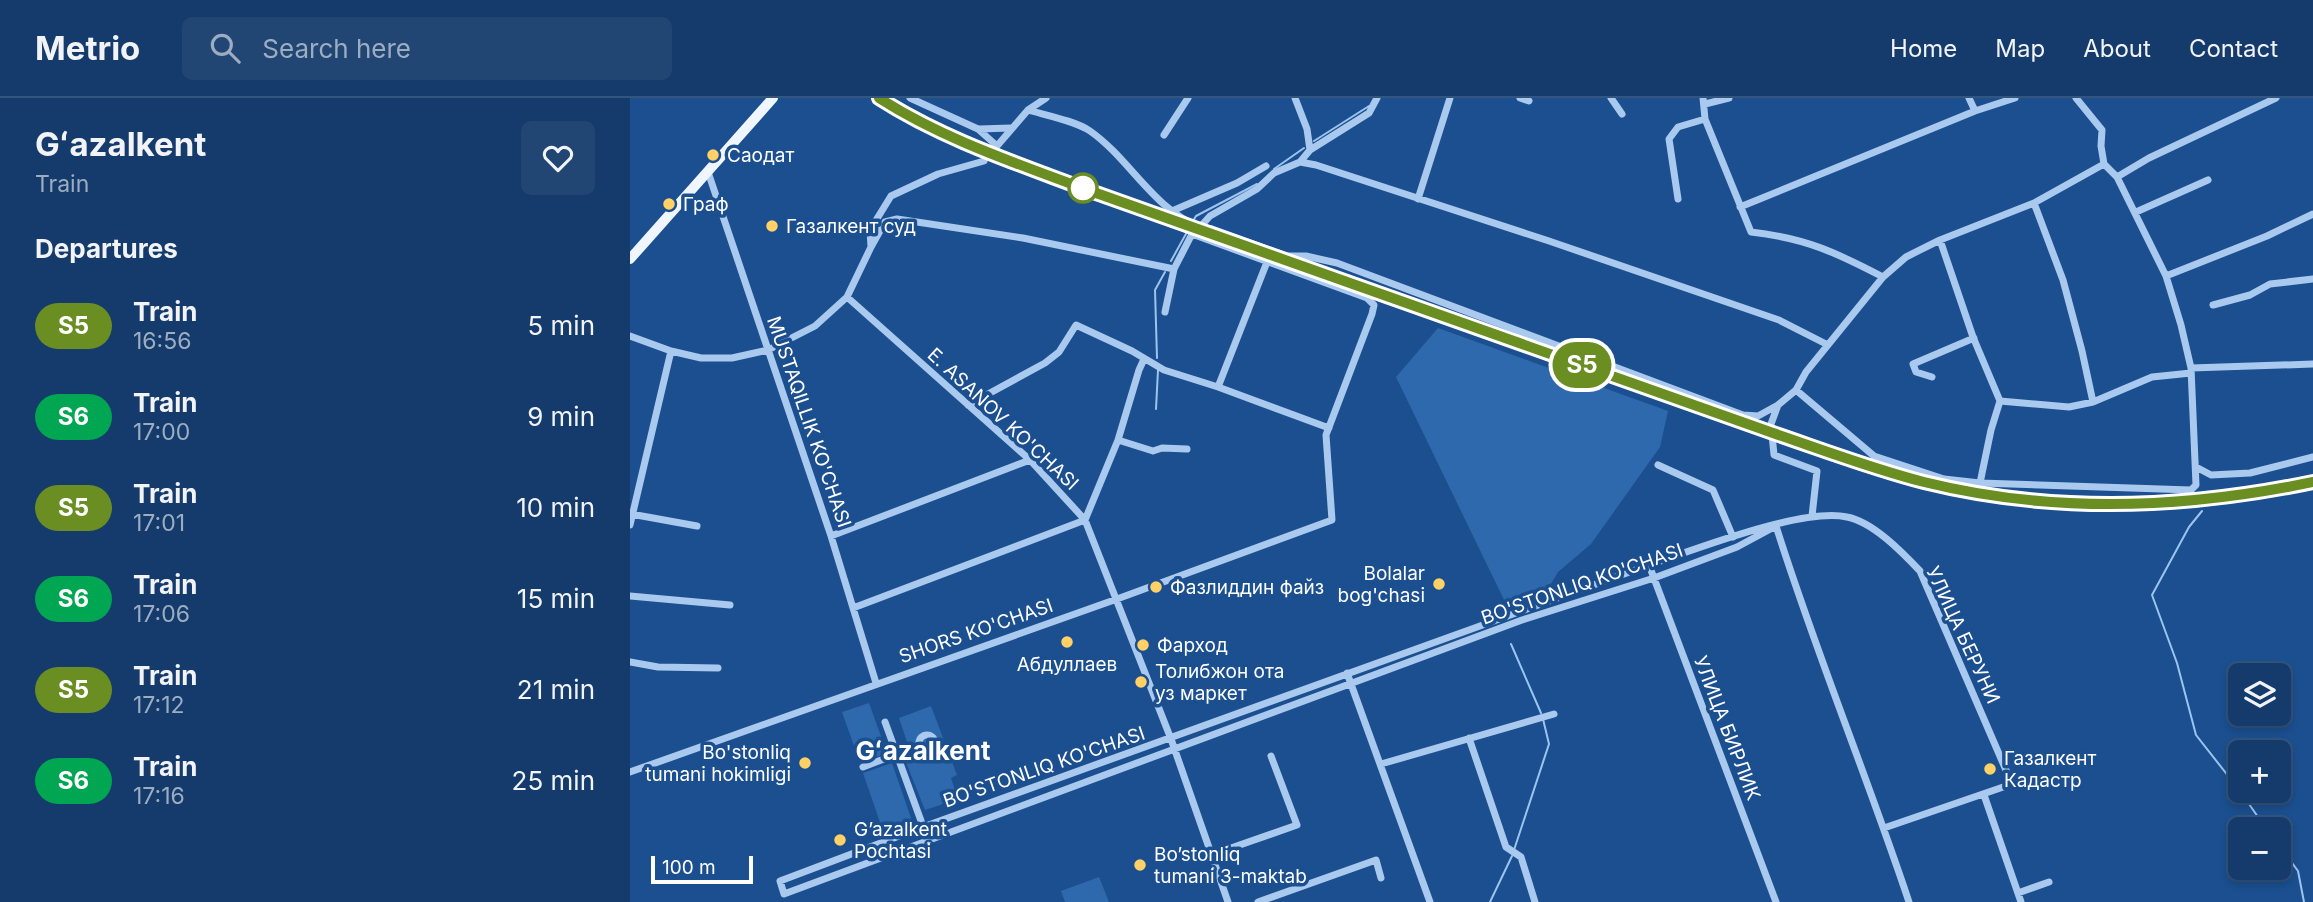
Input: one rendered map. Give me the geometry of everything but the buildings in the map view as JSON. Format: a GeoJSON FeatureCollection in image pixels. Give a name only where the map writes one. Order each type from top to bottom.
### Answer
{"type":"FeatureCollection","features":[{"type":"Feature","properties":{"kind":"main road"},"geometry":{"type":"LineString","coordinates":[[630,259],[773,98]]}},
{"type":"Feature","properties":{"kind":"street"},"geometry":{"type":"LineString","coordinates":[[910,98],[978,129],[997,146],[1028,110],[1046,98]]}},
{"type":"Feature","properties":{"kind":"street"},"geometry":{"type":"LineString","coordinates":[[1164,135],[1188,98]]}},
{"type":"Feature","properties":{"kind":"street"},"geometry":{"type":"LineString","coordinates":[[1295,98],[1307,129],[1310,149]]}},
{"type":"Feature","properties":{"kind":"street"},"geometry":{"type":"LineString","coordinates":[[1200,227],[1210,216],[1257,188],[1274,173],[1300,162],[1310,149],[1368,113],[1377,98]]}},
{"type":"Feature","properties":{"kind":"street"},"geometry":{"type":"LineString","coordinates":[[1418,198],[1450,98]]}},
{"type":"Feature","properties":{"kind":"street"},"geometry":{"type":"LineString","coordinates":[[1520,98],[1529,101]]}},
{"type":"Feature","properties":{"kind":"street"},"geometry":{"type":"LineString","coordinates":[[1611,98],[1622,114]]}},
{"type":"Feature","properties":{"kind":"street"},"geometry":{"type":"LineString","coordinates":[[1729,98],[1704,101],[1705,119],[1751,232],[1788,236],[1837,253],[1882,277]]}},
{"type":"Feature","properties":{"kind":"street"},"geometry":{"type":"LineString","coordinates":[[1969,98],[1975,111]]}},
{"type":"Feature","properties":{"kind":"street"},"geometry":{"type":"LineString","coordinates":[[1741,206],[1975,111],[2015,98]]}},
{"type":"Feature","properties":{"kind":"street"},"geometry":{"type":"LineString","coordinates":[[1796,390],[1874,456],[1944,479],[1980,483],[2191,490],[2196,485],[2191,371],[2166,276],[2117,177],[2104,164],[2102,130],[2076,98]]}},
{"type":"Feature","properties":{"kind":"street"},"geometry":{"type":"LineString","coordinates":[[2117,177],[2149,158],[2276,98]]}},
{"type":"Feature","properties":{"kind":"street"},"geometry":{"type":"LineString","coordinates":[[1028,110],[1088,129],[1121,159],[1159,200],[1184,221],[1287,256],[1306,256],[1337,263],[1743,415],[1758,416],[1778,405],[1796,390],[1807,372],[1882,277],[1906,257],[1940,240],[2034,203],[2104,164]]}},
{"type":"Feature","properties":{"kind":"street"},"geometry":{"type":"LineString","coordinates":[[1678,199],[1669,139],[1678,127],[1705,119]]}},
{"type":"Feature","properties":{"kind":"street"},"geometry":{"type":"LineString","coordinates":[[978,129],[1011,128]]}},
{"type":"Feature","properties":{"kind":"street"},"geometry":{"type":"LineString","coordinates":[[871,247],[870,230],[891,196],[938,174],[984,161]]}},
{"type":"Feature","properties":{"kind":"street"},"geometry":{"type":"LineString","coordinates":[[1300,162],[1549,241],[1779,320],[1828,345]]}},
{"type":"Feature","properties":{"kind":"street"},"geometry":{"type":"LineString","coordinates":[[1172,211],[1237,183],[1266,166]]}},
{"type":"Feature","properties":{"kind":"street","name":"MUSTAQILLIK KO'CHASI"},"geometry":{"type":"LineString","coordinates":[[708,172],[831,536],[876,683]]}},
{"type":"Feature","properties":{"kind":"street"},"geometry":{"type":"LineString","coordinates":[[2136,212],[2208,180]]}},
{"type":"Feature","properties":{"kind":"street"},"geometry":{"type":"LineString","coordinates":[[2034,203],[2063,280],[2093,402]]}},
{"type":"Feature","properties":{"kind":"street"},"geometry":{"type":"LineString","coordinates":[[2166,276],[2267,236],[2313,214]]}},
{"type":"Feature","properties":{"kind":"street"},"geometry":{"type":"LineString","coordinates":[[630,336],[671,351],[701,358],[722,358],[768,350],[815,326],[847,297],[885,222],[897,219],[1023,238],[1174,269]]}},
{"type":"Feature","properties":{"kind":"street"},"geometry":{"type":"LineString","coordinates":[[968,405],[1045,363],[1059,352],[1076,325],[1132,351],[1164,370],[1329,428],[1374,304],[1367,299],[1192,234],[1174,269],[1165,313]]}},
{"type":"Feature","properties":{"kind":"street"},"geometry":{"type":"LineString","coordinates":[[1940,240],[1974,338],[2000,401],[1980,483]]}},
{"type":"Feature","properties":{"kind":"street"},"geometry":{"type":"LineString","coordinates":[[1218,387],[1267,262]]}},
{"type":"Feature","properties":{"kind":"street"},"geometry":{"type":"LineString","coordinates":[[2213,305],[2250,295],[2270,284],[2313,279]]}},
{"type":"Feature","properties":{"kind":"street","name":"E. ASANOV KO'CHASI"},"geometry":{"type":"LineString","coordinates":[[847,297],[1030,460],[1085,520],[1171,739],[1228,902]]}},
{"type":"Feature","properties":{"kind":"street"},"geometry":{"type":"LineString","coordinates":[[1932,377],[1916,372],[1913,364],[1974,338]]}},
{"type":"Feature","properties":{"kind":"street"},"geometry":{"type":"LineString","coordinates":[[630,525],[671,351]]}},
{"type":"Feature","properties":{"kind":"street"},"geometry":{"type":"LineString","coordinates":[[853,608],[1085,520],[1118,440],[1144,359]]}},
{"type":"Feature","properties":{"kind":"street"},"geometry":{"type":"LineString","coordinates":[[2000,401],[2069,407],[2093,402],[2152,377],[2191,371],[2313,363]]}},
{"type":"Feature","properties":{"kind":"street"},"geometry":{"type":"LineString","coordinates":[[1778,405],[1771,424],[1774,455],[1817,471],[1812,516]]}},
{"type":"Feature","properties":{"kind":"street","name":"SHORS KO'CHASI"},"geometry":{"type":"LineString","coordinates":[[630,772],[1332,520],[1326,435],[1329,428]]}},
{"type":"Feature","properties":{"kind":"street"},"geometry":{"type":"LineString","coordinates":[[1118,440],[1153,451],[1161,448],[1187,449]]}},
{"type":"Feature","properties":{"kind":"street"},"geometry":{"type":"LineString","coordinates":[[2196,467],[2211,475],[2250,473],[2313,457]]}},
{"type":"Feature","properties":{"kind":"street"},"geometry":{"type":"LineString","coordinates":[[831,536],[1030,460]]}},
{"type":"Feature","properties":{"kind":"street"},"geometry":{"type":"LineString","coordinates":[[1658,465],[1713,491],[1733,537]]}},
{"type":"Feature","properties":{"kind":"street"},"geometry":{"type":"LineString","coordinates":[[631,514],[697,526]]}},
{"type":"Feature","properties":{"kind":"street","name":"УЛИЦА БЕРУНИ"},"geometry":{"type":"LineString","coordinates":[[1776,526],[1812,516],[1847,517],[1867,526],[1897,548],[1920,571],[2012,784],[1984,795]]}},
{"type":"Feature","properties":{"kind":"street"},"geometry":{"type":"LineString","coordinates":[[1776,526],[1797,595],[1909,902]]}},
{"type":"Feature","properties":{"kind":"street","name":"BO'STONLIQ KO'CHASI"},"geometry":{"type":"LineString","coordinates":[[1776,526],[1737,547],[1654,578],[1522,620],[1350,683],[928,841],[786,898],[780,881],[923,827],[1649,565],[1733,537],[1776,526]]}},
{"type":"Feature","properties":{"kind":"street","name":"УЛИЦА БИРЛИК"},"geometry":{"type":"LineString","coordinates":[[1649,565],[1776,902]]}},
{"type":"Feature","properties":{"kind":"street"},"geometry":{"type":"LineString","coordinates":[[630,596],[730,604]]}},
{"type":"Feature","properties":{"kind":"street"},"geometry":{"type":"LineString","coordinates":[[630,662],[658,667],[718,668]]}},
{"type":"Feature","properties":{"kind":"street"},"geometry":{"type":"LineString","coordinates":[[1347,673],[1427,901]]}},
{"type":"Feature","properties":{"kind":"street"},"geometry":{"type":"LineString","coordinates":[[1381,764],[1552,714]]}},
{"type":"Feature","properties":{"kind":"street"},"geometry":{"type":"LineString","coordinates":[[885,722],[928,841]]}},
{"type":"Feature","properties":{"kind":"street"},"geometry":{"type":"LineString","coordinates":[[1469,738],[1506,847],[1521,857],[1535,902]]}},
{"type":"Feature","properties":{"kind":"street"},"geometry":{"type":"LineString","coordinates":[[863,767],[920,745]]}},
{"type":"Feature","properties":{"kind":"street"},"geometry":{"type":"LineString","coordinates":[[1211,855],[1297,825],[1271,756]]}},
{"type":"Feature","properties":{"kind":"street"},"geometry":{"type":"LineString","coordinates":[[1884,828],[1984,795],[2021,902]]}},
{"type":"Feature","properties":{"kind":"street"},"geometry":{"type":"LineString","coordinates":[[1258,902],[1376,860],[1381,878]]}},
{"type":"Feature","properties":{"kind":"street"},"geometry":{"type":"LineString","coordinates":[[2018,893],[2049,882]]}},
{"type":"Feature","properties":{"kind":"shaded area"},"geometry":{"type":"Polygon","coordinates":[[[1438,328],[1668,411],[1660,447],[1591,544],[1558,572],[1545,594],[1507,606],[1396,377],[1438,328]]]}},
{"type":"Feature","properties":{"kind":"shaded area"},"geometry":{"type":"Polygon","coordinates":[[[869,703],[887,753],[860,763],[842,712],[869,703]]]}},
{"type":"Feature","properties":{"kind":"shaded area"},"geometry":{"type":"Polygon","coordinates":[[[931,706],[957,775],[951,778],[958,799],[925,810],[903,755],[910,751],[899,718],[931,706]]]}},
{"type":"Feature","properties":{"kind":"shaded area"},"geometry":{"type":"Polygon","coordinates":[[[892,763],[913,824],[884,834],[863,773],[892,763]]]}},
{"type":"Feature","properties":{"kind":"shaded area"},"geometry":{"type":"Polygon","coordinates":[[[1099,877],[1109,902],[1065,902],[1061,891],[1099,877]]]}},
{"type":"Feature","properties":{"kind":"waterway"},"geometry":{"type":"LineString","coordinates":[[1314,141],[1369,106]]}},
{"type":"Feature","properties":{"kind":"waterway"},"geometry":{"type":"LineString","coordinates":[[1274,169],[1304,148]]}},
{"type":"Feature","properties":{"kind":"waterway"},"geometry":{"type":"LineString","coordinates":[[1193,221],[1196,216],[1257,184]]}},
{"type":"Feature","properties":{"kind":"waterway"},"geometry":{"type":"LineString","coordinates":[[1171,261],[1187,232]]}},
{"type":"Feature","properties":{"kind":"waterway"},"geometry":{"type":"LineString","coordinates":[[1157,358],[1155,290],[1165,272]]}},
{"type":"Feature","properties":{"kind":"waterway"},"geometry":{"type":"LineString","coordinates":[[1156,409],[1158,370]]}},
{"type":"Feature","properties":{"kind":"waterway"},"geometry":{"type":"LineString","coordinates":[[2202,511],[2189,527],[2152,595],[2177,663],[2196,735],[2228,776]]}},
{"type":"Feature","properties":{"kind":"waterway"},"geometry":{"type":"LineString","coordinates":[[1511,644],[1541,713]]}},
{"type":"Feature","properties":{"kind":"waterway"},"geometry":{"type":"LineString","coordinates":[[1514,850],[1549,744],[1543,719]]}},
{"type":"Feature","properties":{"kind":"waterway"},"geometry":{"type":"LineString","coordinates":[[2248,803],[2258,817]]}},
{"type":"Feature","properties":{"kind":"waterway"},"geometry":{"type":"LineString","coordinates":[[1490,902],[1512,856]]}},
{"type":"Feature","properties":{"kind":"waterway"},"geometry":{"type":"LineString","coordinates":[[2291,862],[2298,871],[2304,902]]}},
{"type":"Feature","properties":{"kind":"railway"},"geometry":{"type":"LineString","coordinates":[[879,98],[953,137],[1082,188],[1773,433],[1924,482],[2021,499],[2118,504],[2216,498],[2313,482]]}},
{"type":"Feature","properties":{"kind":"train","name":"S5"},"geometry":{"type":"LineString","coordinates":[[879,98],[938,131],[1082,188],[1773,433],[1926,482],[2038,502],[2118,505],[2195,502],[2313,482]]}},
{"type":"Feature","properties":{"kind":"place","name":"Саодат"},"geometry":{"type":"Point","coordinates":[713,155]}},
{"type":"Feature","properties":{"kind":"place","name":"Граф"},"geometry":{"type":"Point","coordinates":[669,204]}},
{"type":"Feature","properties":{"kind":"place","name":"Газалкент суд"},"geometry":{"type":"Point","coordinates":[772,226]}},
{"type":"Feature","properties":{"kind":"place","name":"Bolalar bog'chasi"},"geometry":{"type":"Point","coordinates":[1439,584]}},
{"type":"Feature","properties":{"kind":"place","name":"Фазлиддин файз"},"geometry":{"type":"Point","coordinates":[1156,587]}},
{"type":"Feature","properties":{"kind":"place","name":"Абдуллаев"},"geometry":{"type":"Point","coordinates":[1067,642]}},
{"type":"Feature","properties":{"kind":"place","name":"Фарход"},"geometry":{"type":"Point","coordinates":[1143,645]}},
{"type":"Feature","properties":{"kind":"place","name":"Толибжон ота уз маркет"},"geometry":{"type":"Point","coordinates":[1141,682]}},
{"type":"Feature","properties":{"kind":"place","name":"Bo'stonliq tumani hokimligi"},"geometry":{"type":"Point","coordinates":[805,763]}},
{"type":"Feature","properties":{"kind":"place","name":"Газалкент Кадастр"},"geometry":{"type":"Point","coordinates":[1990,769]}},
{"type":"Feature","properties":{"kind":"place","name":"Gʼazalkent Pochtasi"},"geometry":{"type":"Point","coordinates":[840,840]}},
{"type":"Feature","properties":{"kind":"place","name":"Bo’stonliq tumani 3-maktab"},"geometry":{"type":"Point","coordinates":[1140,865]}},
{"type":"Feature","properties":{"kind":"district","name":"Gʻazalkent"},"geometry":{"type":"Point","coordinates":[923,750]}}]}
